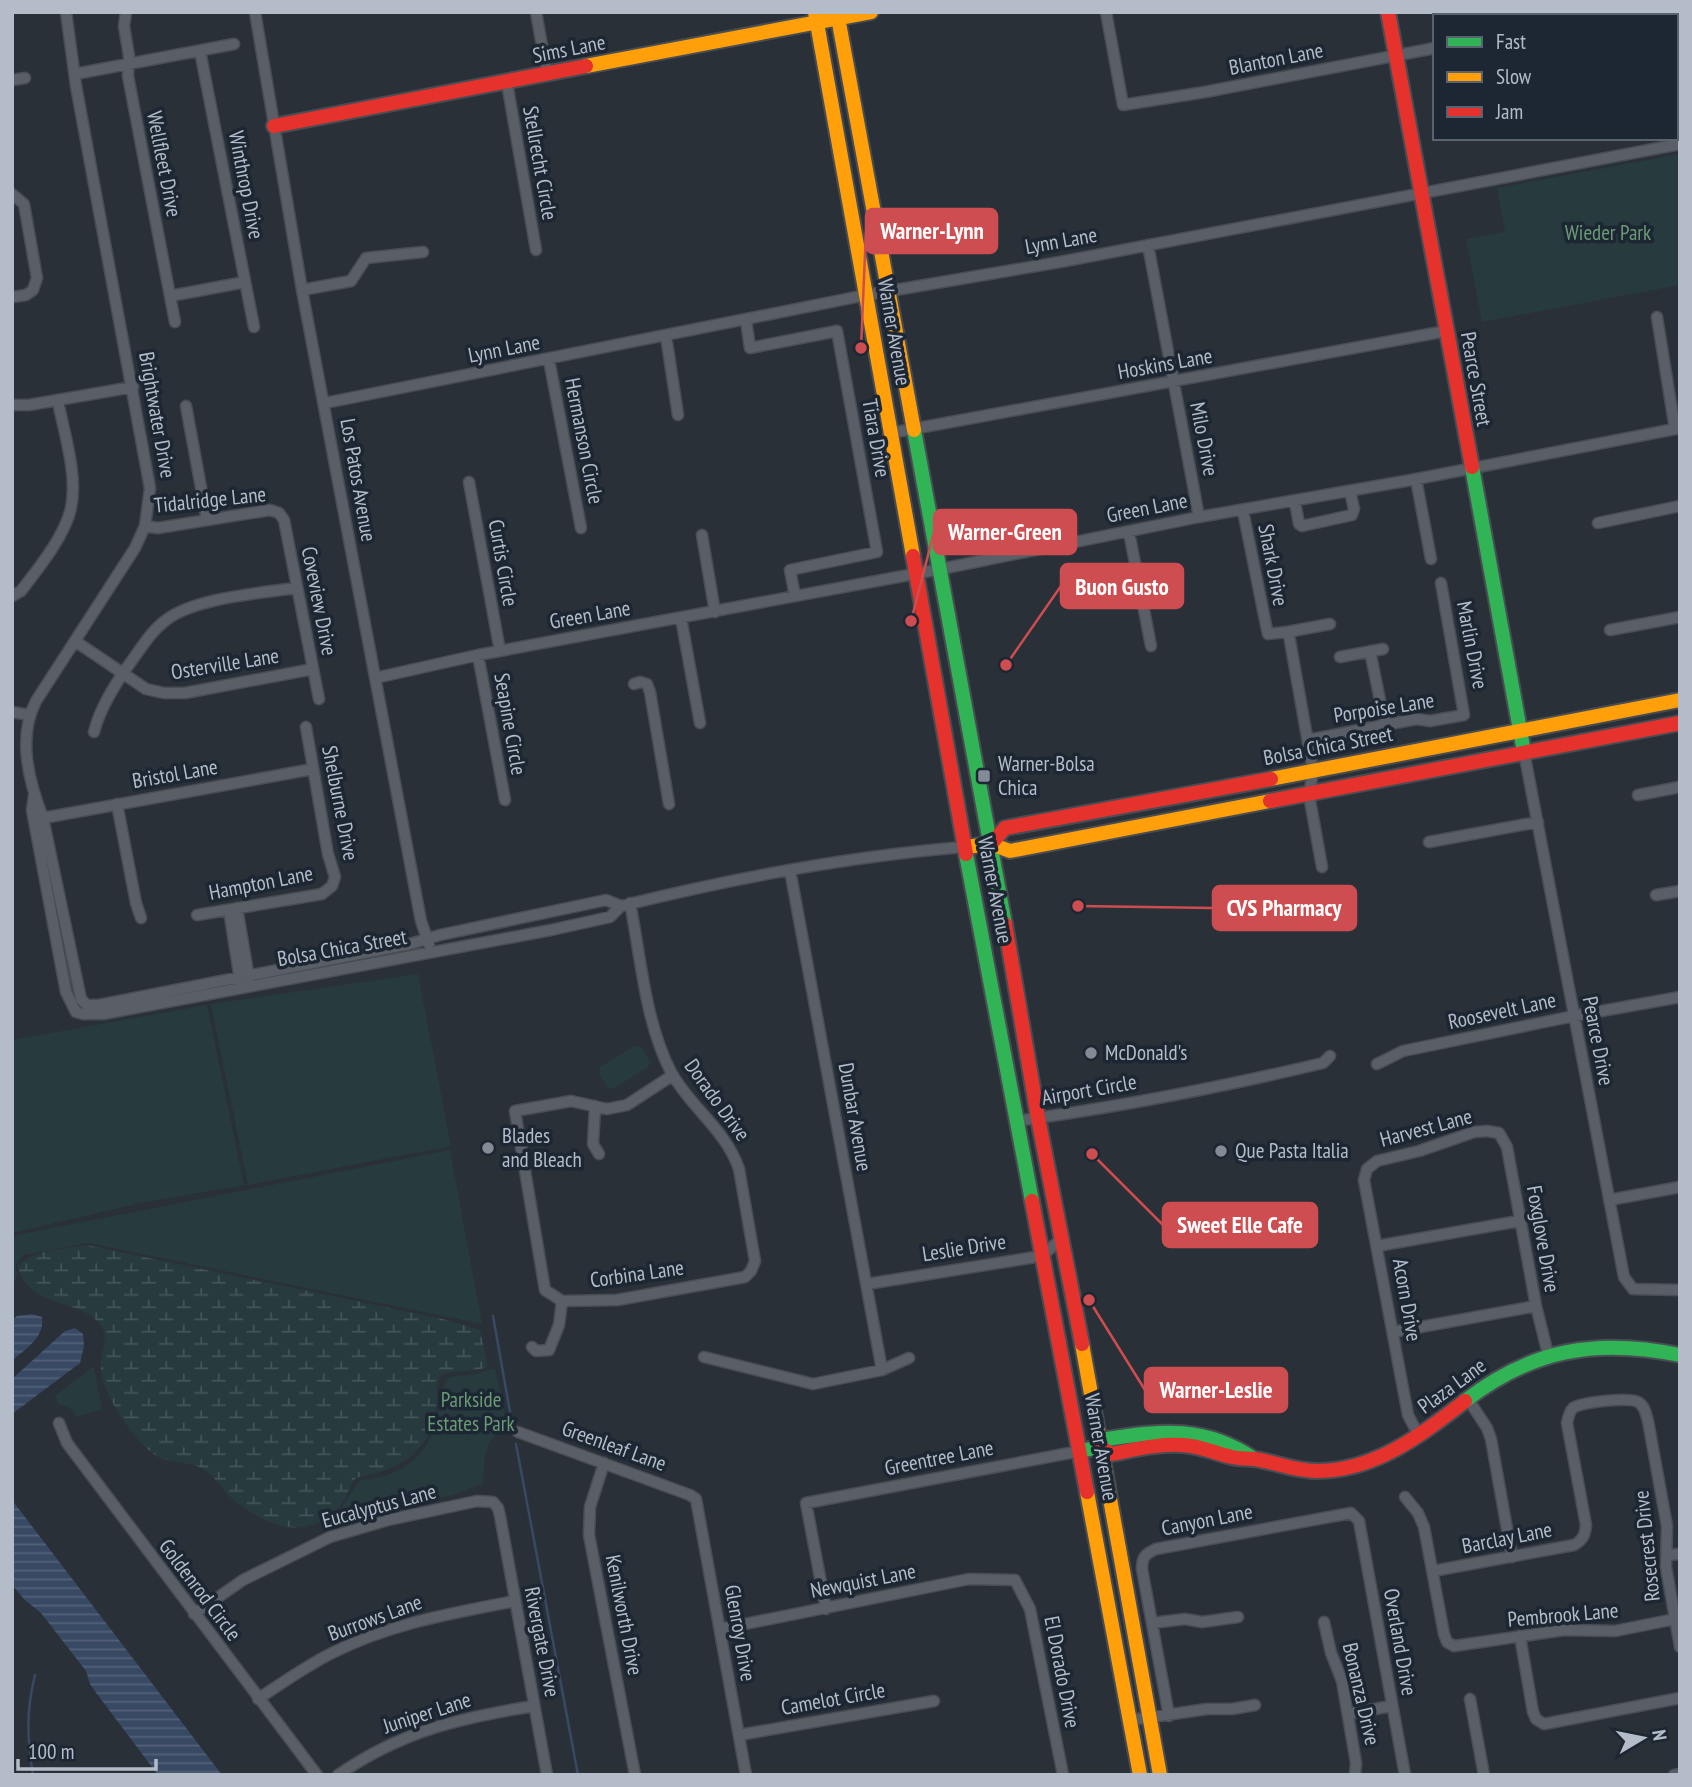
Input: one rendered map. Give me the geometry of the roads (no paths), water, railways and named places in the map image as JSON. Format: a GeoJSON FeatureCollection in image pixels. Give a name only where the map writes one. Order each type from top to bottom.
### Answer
{"type":"FeatureCollection","features":[{"type":"Feature","properties":{"kind":"main road","name":"Sims Lane"},"geometry":{"type":"LineString","coordinates":[[274,126],[507,83],[816,17],[871,12]]}},
{"type":"Feature","properties":{"kind":"main road","name":"Pearce Street"},"geometry":{"type":"LineString","coordinates":[[1388,12],[1524,752]]}},
{"type":"Feature","properties":{"kind":"main road","name":"Warner Avenue"},"geometry":{"type":"LineString","coordinates":[[838,15],[1160,1775]]}},
{"type":"Feature","properties":{"kind":"main road","name":"Warner Avenue"},"geometry":{"type":"LineString","coordinates":[[816,17],[965,847],[1140,1775]]}},
{"type":"Feature","properties":{"kind":"main road","name":"Bolsa Chica Street"},"geometry":{"type":"LineString","coordinates":[[991,844],[1005,828],[1184,796],[1680,699]]}},
{"type":"Feature","properties":{"kind":"main road","name":"Bolsa Chica Street"},"geometry":{"type":"LineString","coordinates":[[965,847],[991,844],[1010,850],[1680,723]]}},
{"type":"Feature","properties":{"kind":"main road"},"geometry":{"type":"LineString","coordinates":[[1184,796],[1188,818]]}},
{"type":"Feature","properties":{"kind":"main road","name":"Plaza Lane"},"geometry":{"type":"LineString","coordinates":[[1080,1451],[1100,1447],[1111,1454],[1164,1445],[1183,1445],[1200,1447],[1238,1459],[1254,1459],[1296,1471],[1340,1469],[1388,1455],[1419,1436],[1508,1371],[1548,1354],[1625,1347],[1680,1355]]}},
{"type":"Feature","properties":{"kind":"street","name":"Brightwater Drive"},"geometry":{"type":"LineString","coordinates":[[66,12],[75,75],[149,478],[150,498],[145,526],[135,548],[29,715],[26,728],[26,750],[34,795],[43,818],[78,989]]}},
{"type":"Feature","properties":{"kind":"street","name":"Wellfleet Drive"},"geometry":{"type":"LineString","coordinates":[[126,12],[124,26],[129,56],[128,77],[175,322]]}},
{"type":"Feature","properties":{"kind":"street","name":"Los Patos Avenue"},"geometry":{"type":"LineString","coordinates":[[255,12],[302,290],[422,927],[432,953]]}},
{"type":"Feature","properties":{"kind":"street"},"geometry":{"type":"LineString","coordinates":[[536,12],[547,74]]}},
{"type":"Feature","properties":{"kind":"street","name":"Blanton Lane"},"geometry":{"type":"LineString","coordinates":[[1106,12],[1123,105],[1433,48]]}},
{"type":"Feature","properties":{"kind":"street"},"geometry":{"type":"LineString","coordinates":[[75,75],[234,44]]}},
{"type":"Feature","properties":{"kind":"street","name":"Winthrop Drive"},"geometry":{"type":"LineString","coordinates":[[200,51],[254,327]]}},
{"type":"Feature","properties":{"kind":"street"},"geometry":{"type":"LineString","coordinates":[[12,80],[25,78]]}},
{"type":"Feature","properties":{"kind":"street","name":"Stellrecht Circle"},"geometry":{"type":"LineString","coordinates":[[507,83],[536,250]]}},
{"type":"Feature","properties":{"kind":"street","name":"Lynn Lane"},"geometry":{"type":"LineString","coordinates":[[325,403],[889,290],[1148,245],[1680,144]]}},
{"type":"Feature","properties":{"kind":"street"},"geometry":{"type":"LineString","coordinates":[[12,297],[26,295],[33,290],[37,278],[26,212],[16,196]]}},
{"type":"Feature","properties":{"kind":"street","name":"Milo Drive"},"geometry":{"type":"LineString","coordinates":[[1148,245],[1199,517]]}},
{"type":"Feature","properties":{"kind":"street"},"geometry":{"type":"LineString","coordinates":[[302,290],[351,281],[366,258],[423,252]]}},
{"type":"Feature","properties":{"kind":"street"},"geometry":{"type":"LineString","coordinates":[[170,296],[245,282]]}},
{"type":"Feature","properties":{"kind":"street"},"geometry":{"type":"LineString","coordinates":[[1657,317],[1678,428]]}},
{"type":"Feature","properties":{"kind":"street","name":"Tiara Drive"},"geometry":{"type":"LineString","coordinates":[[746,320],[750,348],[837,331],[877,552],[790,570],[795,596]]}},
{"type":"Feature","properties":{"kind":"street","name":"Hoskins Lane"},"geometry":{"type":"LineString","coordinates":[[891,433],[1446,331]]}},
{"type":"Feature","properties":{"kind":"street"},"geometry":{"type":"LineString","coordinates":[[666,336],[678,415]]}},
{"type":"Feature","properties":{"kind":"street","name":"Hermanson Circle"},"geometry":{"type":"LineString","coordinates":[[550,360],[581,528]]}},
{"type":"Feature","properties":{"kind":"street"},"geometry":{"type":"LineString","coordinates":[[12,405],[58,401],[133,387]]}},
{"type":"Feature","properties":{"kind":"street"},"geometry":{"type":"LineString","coordinates":[[12,596],[21,592],[60,535],[71,507],[71,474],[58,401]]}},
{"type":"Feature","properties":{"kind":"street"},"geometry":{"type":"LineString","coordinates":[[186,406],[208,520]]}},
{"type":"Feature","properties":{"kind":"street","name":"Green Lane"},"geometry":{"type":"LineString","coordinates":[[375,678],[478,655],[1678,428]]}},
{"type":"Feature","properties":{"kind":"street"},"geometry":{"type":"LineString","coordinates":[[1416,479],[1431,559]]}},
{"type":"Feature","properties":{"kind":"street","name":"Curtis Circle"},"geometry":{"type":"LineString","coordinates":[[469,482],[500,651]]}},
{"type":"Feature","properties":{"kind":"street"},"geometry":{"type":"LineString","coordinates":[[1294,502],[1299,524],[1302,526],[1352,515],[1354,509],[1350,491]]}},
{"type":"Feature","properties":{"kind":"street"},"geometry":{"type":"LineString","coordinates":[[1598,523],[1680,506]]}},
{"type":"Feature","properties":{"kind":"street","name":"Tidalridge Lane"},"geometry":{"type":"LineString","coordinates":[[145,526],[158,528],[270,510],[279,513]]}},
{"type":"Feature","properties":{"kind":"street","name":"Shark Drive"},"geometry":{"type":"LineString","coordinates":[[1243,511],[1268,634],[1287,632],[1313,771],[1309,794],[1322,867]]}},
{"type":"Feature","properties":{"kind":"street","name":"Coveview Drive"},"geometry":{"type":"LineString","coordinates":[[279,513],[284,520],[319,699]]}},
{"type":"Feature","properties":{"kind":"street"},"geometry":{"type":"LineString","coordinates":[[1129,532],[1152,646]]}},
{"type":"Feature","properties":{"kind":"street"},"geometry":{"type":"LineString","coordinates":[[702,535],[715,612]]}},
{"type":"Feature","properties":{"kind":"street","name":"Marlin Drive"},"geometry":{"type":"LineString","coordinates":[[1441,583],[1465,713]]}},
{"type":"Feature","properties":{"kind":"street"},"geometry":{"type":"LineString","coordinates":[[94,732],[98,715],[122,674],[150,635],[165,621],[180,611],[199,605],[296,588]]}},
{"type":"Feature","properties":{"kind":"street"},"geometry":{"type":"LineString","coordinates":[[1610,630],[1680,617]]}},
{"type":"Feature","properties":{"kind":"street"},"geometry":{"type":"LineString","coordinates":[[681,618],[700,723]]}},
{"type":"Feature","properties":{"kind":"street"},"geometry":{"type":"LineString","coordinates":[[1287,632],[1330,624]]}},
{"type":"Feature","properties":{"kind":"street","name":"Osterville Lane"},"geometry":{"type":"LineString","coordinates":[[75,641],[146,689],[174,694],[313,669]]}},
{"type":"Feature","properties":{"kind":"street"},"geometry":{"type":"LineString","coordinates":[[1340,657],[1383,649]]}},
{"type":"Feature","properties":{"kind":"street"},"geometry":{"type":"LineString","coordinates":[[1370,651],[1385,725]]}},
{"type":"Feature","properties":{"kind":"street","name":"Seapine Circle"},"geometry":{"type":"LineString","coordinates":[[478,655],[505,800]]}},
{"type":"Feature","properties":{"kind":"street"},"geometry":{"type":"LineString","coordinates":[[634,684],[647,684],[650,692],[668,804]]}},
{"type":"Feature","properties":{"kind":"street"},"geometry":{"type":"LineString","coordinates":[[12,712],[29,715]]}},
{"type":"Feature","properties":{"kind":"street","name":"Porpoise Lane"},"geometry":{"type":"LineString","coordinates":[[1308,740],[1416,719],[1430,721],[1465,713]]}},
{"type":"Feature","properties":{"kind":"street","name":"Shelburne Drive"},"geometry":{"type":"LineString","coordinates":[[306,727],[335,877],[332,886]]}},
{"type":"Feature","properties":{"kind":"street","name":"Pearce Drive"},"geometry":{"type":"LineString","coordinates":[[1524,752],[1624,1277],[1633,1289],[1680,1290]]}},
{"type":"Feature","properties":{"kind":"street","name":"Bristol Lane"},"geometry":{"type":"LineString","coordinates":[[43,818],[313,769]]}},
{"type":"Feature","properties":{"kind":"street"},"geometry":{"type":"LineString","coordinates":[[1638,795],[1680,788]]}},
{"type":"Feature","properties":{"kind":"street","name":"Brightwater Drive"},"geometry":{"type":"LineString","coordinates":[[34,795],[32,810],[70,1003]]}},
{"type":"Feature","properties":{"kind":"street"},"geometry":{"type":"LineString","coordinates":[[117,804],[136,903],[142,918]]}},
{"type":"Feature","properties":{"kind":"street"},"geometry":{"type":"LineString","coordinates":[[1429,842],[1538,822]]}},
{"type":"Feature","properties":{"kind":"street","name":"Bolsa Chica Street"},"geometry":{"type":"LineString","coordinates":[[70,1003],[76,1012],[103,1014],[607,900],[626,904],[790,870],[909,851],[965,847]]}},
{"type":"Feature","properties":{"kind":"street","name":"Dunbar Avenue"},"geometry":{"type":"LineString","coordinates":[[790,870],[882,1370]]}},
{"type":"Feature","properties":{"kind":"street","name":"Hampton Lane"},"geometry":{"type":"LineString","coordinates":[[197,915],[322,894],[332,886]]}},
{"type":"Feature","properties":{"kind":"street"},"geometry":{"type":"LineString","coordinates":[[1656,895],[1680,891]]}},
{"type":"Feature","properties":{"kind":"street","name":"Bolsa Chica Street"},"geometry":{"type":"LineString","coordinates":[[78,989],[81,999],[87,1005],[94,1006],[432,953],[610,917],[626,904]]}},
{"type":"Feature","properties":{"kind":"street","name":"Dorado Drive"},"geometry":{"type":"LineString","coordinates":[[626,904],[660,1049],[673,1075],[735,1156],[755,1255],[754,1266],[745,1277]]}},
{"type":"Feature","properties":{"kind":"street"},"geometry":{"type":"LineString","coordinates":[[233,909],[245,981]]}},
{"type":"Feature","properties":{"kind":"street","name":"Roosevelt Lane"},"geometry":{"type":"LineString","coordinates":[[1377,1064],[1403,1051],[1680,997]]}},
{"type":"Feature","properties":{"kind":"street","name":"Airport Circle"},"geometry":{"type":"LineString","coordinates":[[1016,1121],[1258,1078],[1323,1063],[1330,1056]]}},
{"type":"Feature","properties":{"kind":"street"},"geometry":{"type":"LineString","coordinates":[[562,1301],[545,1290],[515,1111],[571,1101],[607,1109],[627,1105],[673,1075]]}},
{"type":"Feature","properties":{"kind":"street"},"geometry":{"type":"LineString","coordinates":[[595,1106],[593,1144],[599,1154]]}},
{"type":"Feature","properties":{"kind":"street","name":"Harvest Lane"},"geometry":{"type":"LineString","coordinates":[[1367,1169],[1377,1161],[1419,1152],[1474,1132],[1499,1133]]}},
{"type":"Feature","properties":{"kind":"street","name":"Foxglove Drive"},"geometry":{"type":"LineString","coordinates":[[1499,1133],[1507,1147],[1536,1306],[1548,1354]]}},
{"type":"Feature","properties":{"kind":"street","name":"Acorn Drive"},"geometry":{"type":"LineString","coordinates":[[1367,1169],[1364,1180],[1408,1415],[1419,1436]]}},
{"type":"Feature","properties":{"kind":"street"},"geometry":{"type":"LineString","coordinates":[[1609,1200],[1680,1187]]}},
{"type":"Feature","properties":{"kind":"street"},"geometry":{"type":"LineString","coordinates":[[1377,1245],[1520,1221]]}},
{"type":"Feature","properties":{"kind":"street"},"geometry":{"type":"LineString","coordinates":[[1042,1256],[1061,1239]]}},
{"type":"Feature","properties":{"kind":"street","name":"Leslie Drive"},"geometry":{"type":"LineString","coordinates":[[867,1284],[1042,1256]]}},
{"type":"Feature","properties":{"kind":"street","name":"Corbina Lane"},"geometry":{"type":"LineString","coordinates":[[532,1347],[536,1351],[549,1350],[559,1325],[562,1301],[617,1300],[745,1277]]}},
{"type":"Feature","properties":{"kind":"street"},"geometry":{"type":"LineString","coordinates":[[1393,1332],[1536,1306]]}},
{"type":"Feature","properties":{"kind":"street"},"geometry":{"type":"LineString","coordinates":[[704,1357],[813,1384],[882,1370],[909,1358]]}},
{"type":"Feature","properties":{"kind":"street"},"geometry":{"type":"LineString","coordinates":[[1468,1399],[1491,1439],[1512,1557]]}},
{"type":"Feature","properties":{"kind":"street","name":"Rosecrest Drive"},"geometry":{"type":"LineString","coordinates":[[1584,1536],[1586,1525],[1567,1423],[1569,1414],[1573,1408],[1584,1404],[1628,1399],[1639,1402],[1645,1408],[1648,1421],[1667,1527],[1666,1567],[1680,1647]]}},
{"type":"Feature","properties":{"kind":"street","name":"Goldenrod Circle"},"geometry":{"type":"LineString","coordinates":[[59,1423],[67,1443],[317,1775]]}},
{"type":"Feature","properties":{"kind":"street","name":"Greenleaf Lane"},"geometry":{"type":"LineString","coordinates":[[518,1432],[696,1499]]}},
{"type":"Feature","properties":{"kind":"street","name":"Greentree Lane"},"geometry":{"type":"LineString","coordinates":[[826,1609],[806,1503],[1080,1451]]}},
{"type":"Feature","properties":{"kind":"street","name":"Kenilworth Drive"},"geometry":{"type":"LineString","coordinates":[[604,1463],[590,1507],[589,1535],[635,1775]]}},
{"type":"Feature","properties":{"kind":"street"},"geometry":{"type":"LineString","coordinates":[[1405,1497],[1418,1513],[1424,1527],[1433,1572]]}},
{"type":"Feature","properties":{"kind":"street","name":"Glenroy Drive"},"geometry":{"type":"LineString","coordinates":[[696,1499],[746,1775]]}},
{"type":"Feature","properties":{"kind":"street","name":"Eucalyptus Lane"},"geometry":{"type":"LineString","coordinates":[[194,1614],[243,1580],[309,1546],[340,1534],[388,1520],[477,1501],[493,1502],[500,1516]]}},
{"type":"Feature","properties":{"kind":"street","name":"Canyon Lane"},"geometry":{"type":"LineString","coordinates":[[1169,1716],[1142,1569],[1142,1560],[1147,1553],[1156,1549],[1351,1513],[1356,1516]]}},
{"type":"Feature","properties":{"kind":"street","name":"Rivergate Drive"},"geometry":{"type":"LineString","coordinates":[[500,1516],[547,1775]]}},
{"type":"Feature","properties":{"kind":"street","name":"Overland Drive"},"geometry":{"type":"LineString","coordinates":[[1356,1516],[1405,1775]]}},
{"type":"Feature","properties":{"kind":"street","name":"Barclay Lane"},"geometry":{"type":"LineString","coordinates":[[1433,1572],[1574,1545],[1584,1536]]}},
{"type":"Feature","properties":{"kind":"street"},"geometry":{"type":"LineString","coordinates":[[1667,1555],[1680,1554]]}},
{"type":"Feature","properties":{"kind":"street","name":"Pembrook Lane"},"geometry":{"type":"LineString","coordinates":[[1433,1572],[1444,1634],[1447,1642],[1454,1646],[1564,1630],[1615,1631],[1675,1619]]}},
{"type":"Feature","properties":{"kind":"street","name":"Newquist Lane"},"geometry":{"type":"LineString","coordinates":[[720,1629],[969,1579],[1015,1580]]}},
{"type":"Feature","properties":{"kind":"street","name":"El Dorado Drive"},"geometry":{"type":"LineString","coordinates":[[1015,1580],[1030,1609],[1063,1775]]}},
{"type":"Feature","properties":{"kind":"street","name":"Burrows Lane"},"geometry":{"type":"LineString","coordinates":[[258,1699],[332,1652],[377,1633],[439,1616],[515,1601]]}},
{"type":"Feature","properties":{"kind":"street"},"geometry":{"type":"LineString","coordinates":[[1152,1623],[1185,1619],[1202,1622],[1238,1617]]}},
{"type":"Feature","properties":{"kind":"street","name":"Bonanza Drive"},"geometry":{"type":"LineString","coordinates":[[1324,1622],[1331,1653],[1342,1681],[1356,1763],[1355,1775]]}},
{"type":"Feature","properties":{"kind":"street"},"geometry":{"type":"LineString","coordinates":[[1520,1636],[1533,1712],[1544,1724],[1680,1699]]}},
{"type":"Feature","properties":{"kind":"street"},"geometry":{"type":"LineString","coordinates":[[1470,1699],[1484,1775]]}},
{"type":"Feature","properties":{"kind":"street","name":"Camelot Circle"},"geometry":{"type":"LineString","coordinates":[[739,1735],[934,1701]]}},
{"type":"Feature","properties":{"kind":"street"},"geometry":{"type":"LineString","coordinates":[[1130,1720],[1255,1705]]}},
{"type":"Feature","properties":{"kind":"street","name":"Juniper Lane"},"geometry":{"type":"LineString","coordinates":[[338,1775],[381,1748],[424,1729],[473,1716],[534,1706]]}},
{"type":"Feature","properties":{"kind":"street"},"geometry":{"type":"LineString","coordinates":[[1348,1714],[1391,1706]]}},
{"type":"Feature","properties":{"kind":"street"},"geometry":{"type":"LineString","coordinates":[[1674,1775],[1680,1774]]}},
{"type":"Feature","properties":{"kind":"water"},"geometry":{"type":"Polygon","coordinates":[[[32,1314],[42,1317],[41,1331],[12,1361],[12,1320],[17,1316],[32,1314]]]}},
{"type":"Feature","properties":{"kind":"water"},"geometry":{"type":"Polygon","coordinates":[[[75,1328],[83,1334],[84,1346],[80,1363],[12,1414],[12,1379],[65,1331],[75,1328]]]}},
{"type":"Feature","properties":{"kind":"water"},"geometry":{"type":"Polygon","coordinates":[[[12,1500],[222,1775],[158,1775],[90,1684],[86,1671],[41,1613],[12,1585],[12,1500]]]}},
{"type":"Feature","properties":{"kind":"waterway"},"geometry":{"type":"LineString","coordinates":[[493,1316],[510,1412]]}},
{"type":"Feature","properties":{"kind":"waterway"},"geometry":{"type":"LineString","coordinates":[[516,1444],[578,1775]]}},
{"type":"Feature","properties":{"kind":"waterway"},"geometry":{"type":"LineString","coordinates":[[33,1775],[28,1725],[35,1675]]}},
{"type":"Feature","properties":{"kind":"place","name":"Warner-Lynn"},"geometry":{"type":"Point","coordinates":[861,348]}},
{"type":"Feature","properties":{"kind":"place","name":"Warner-Green"},"geometry":{"type":"Point","coordinates":[911,621]}},
{"type":"Feature","properties":{"kind":"place","name":"Buon Gusto"},"geometry":{"type":"Point","coordinates":[1006,665]}},
{"type":"Feature","properties":{"kind":"place","name":"Warner-Bolsa Chica"},"geometry":{"type":"Point","coordinates":[984,776]}},
{"type":"Feature","properties":{"kind":"place","name":"CVS Pharmacy"},"geometry":{"type":"Point","coordinates":[1078,906]}},
{"type":"Feature","properties":{"kind":"place","name":"McDonald's"},"geometry":{"type":"Point","coordinates":[1091,1053]}},
{"type":"Feature","properties":{"kind":"place","name":"Blades and Bleach"},"geometry":{"type":"Point","coordinates":[488,1148]}},
{"type":"Feature","properties":{"kind":"place","name":"Que Pasta Italia"},"geometry":{"type":"Point","coordinates":[1221,1151]}},
{"type":"Feature","properties":{"kind":"place","name":"Sweet Elle Cafe"},"geometry":{"type":"Point","coordinates":[1092,1154]}},
{"type":"Feature","properties":{"kind":"place","name":"Warner-Leslie"},"geometry":{"type":"Point","coordinates":[1089,1300]}},
{"type":"Feature","properties":{"kind":"park label","name":"Wieder Park"},"geometry":{"type":"Point","coordinates":[1608,233]}},
{"type":"Feature","properties":{"kind":"park label","name":"Parkside Estates Park"},"geometry":{"type":"Point","coordinates":[471,1412]}}]}
